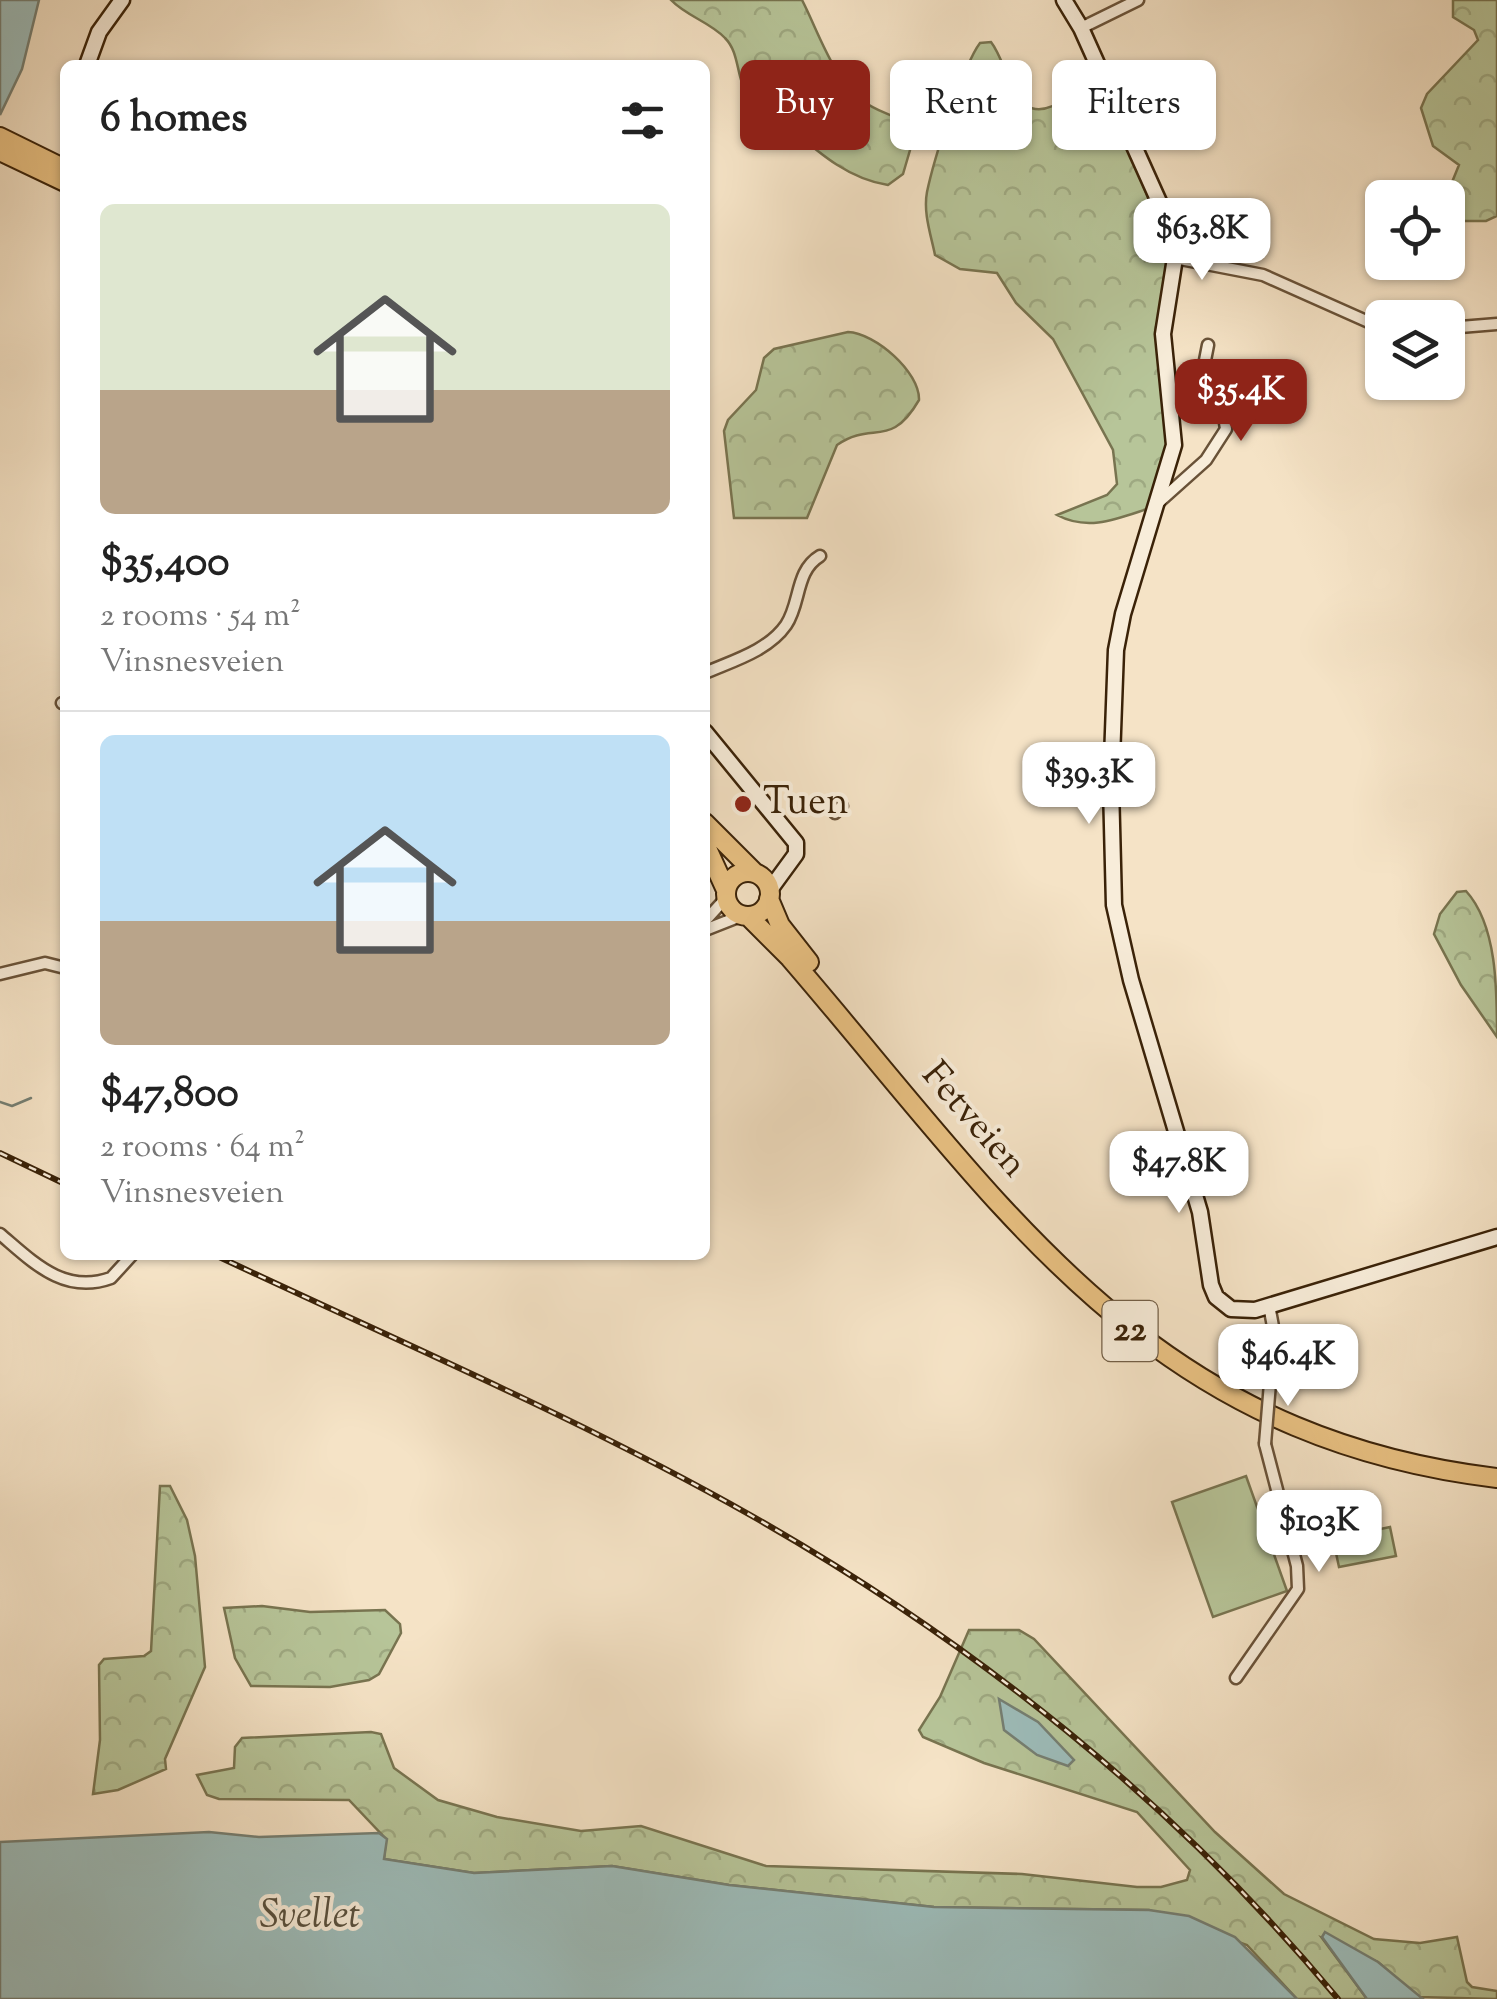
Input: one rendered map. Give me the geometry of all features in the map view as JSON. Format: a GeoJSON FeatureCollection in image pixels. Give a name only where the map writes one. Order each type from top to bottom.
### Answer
{"type":"FeatureCollection","features":[{"type":"Feature","properties":{"kind":"highway"},"geometry":{"type":"LineString","coordinates":[[3,145],[60,167]]}},
{"type":"Feature","properties":{"kind":"highway"},"geometry":{"type":"LineString","coordinates":[[3,145],[60,179]]}},
{"type":"Feature","properties":{"kind":"highway","name":"22"},"geometry":{"type":"LineString","coordinates":[[710,828],[756,874],[769,895]]}},
{"type":"Feature","properties":{"kind":"highway","name":"22"},"geometry":{"type":"LineString","coordinates":[[710,856],[726,894],[745,915]]}},
{"type":"Feature","properties":{"kind":"highway"},"geometry":{"type":"LineString","coordinates":[[726,894],[736,875],[756,874]]}},
{"type":"Feature","properties":{"kind":"highway"},"geometry":{"type":"LineString","coordinates":[[745,915],[762,911],[769,895]]}},
{"type":"Feature","properties":{"kind":"highway","name":"Fetveien"},"geometry":{"type":"LineString","coordinates":[[769,895],[799,950],[1032,1221],[1084,1276],[1139,1324],[1216,1376],[1300,1418],[1401,1449],[1497,1466]]}},
{"type":"Feature","properties":{"kind":"highway","name":"Fetveien"},"geometry":{"type":"LineString","coordinates":[[745,915],[790,958],[1050,1259],[1145,1343],[1210,1386],[1296,1428],[1385,1457],[1497,1478]]}},
{"type":"Feature","properties":{"kind":"main road"},"geometry":{"type":"LineString","coordinates":[[89,60],[99,32],[122,0]]}},
{"type":"Feature","properties":{"kind":"main road"},"geometry":{"type":"LineString","coordinates":[[1064,0],[1081,28],[1167,220],[1175,258],[1163,334],[1174,445],[1118,638],[1111,786],[1114,905],[1131,980],[1200,1212],[1213,1292],[1225,1306],[1238,1310],[1269,1306],[1497,1237]]}},
{"type":"Feature","properties":{"kind":"main road"},"geometry":{"type":"LineString","coordinates":[[710,738],[798,848],[769,895]]}},
{"type":"Feature","properties":{"kind":"main road"},"geometry":{"type":"LineString","coordinates":[[756,874],[792,859]]}},
{"type":"Feature","properties":{"kind":"street"},"geometry":{"type":"LineString","coordinates":[[1081,28],[1138,0]]}},
{"type":"Feature","properties":{"kind":"street"},"geometry":{"type":"LineString","coordinates":[[1175,258],[1263,275],[1365,320]]}},
{"type":"Feature","properties":{"kind":"street"},"geometry":{"type":"LineString","coordinates":[[1465,327],[1497,324]]}},
{"type":"Feature","properties":{"kind":"street"},"geometry":{"type":"LineString","coordinates":[[1158,502],[1206,460],[1226,430],[1224,416],[1200,386],[1208,346]]}},
{"type":"Feature","properties":{"kind":"street"},"geometry":{"type":"LineString","coordinates":[[710,671],[754,651],[780,632],[792,613],[805,572],[820,556]]}},
{"type":"Feature","properties":{"kind":"street"},"geometry":{"type":"LineString","coordinates":[[710,915],[726,894]]}},
{"type":"Feature","properties":{"kind":"street"},"geometry":{"type":"LineString","coordinates":[[710,928],[745,915]]}},
{"type":"Feature","properties":{"kind":"street"},"geometry":{"type":"LineString","coordinates":[[0,974],[45,963],[60,967]]}},
{"type":"Feature","properties":{"kind":"street"},"geometry":{"type":"LineString","coordinates":[[0,1234],[36,1264],[70,1283],[110,1278],[127,1260]]}},
{"type":"Feature","properties":{"kind":"street"},"geometry":{"type":"LineString","coordinates":[[1236,1678],[1298,1589],[1297,1566],[1266,1444],[1274,1332],[1269,1306]]}},
{"type":"Feature","properties":{"kind":"green space"},"geometry":{"type":"Polygon","coordinates":[[[671,0],[802,0],[831,60],[740,60],[740,75],[734,52],[725,38],[671,0]]]}},
{"type":"Feature","properties":{"kind":"green space"},"geometry":{"type":"Polygon","coordinates":[[[1453,0],[1497,0],[1497,216],[1486,221],[1465,221],[1465,180],[1453,180],[1459,165],[1433,146],[1421,108],[1427,94],[1478,40],[1474,30],[1453,17],[1453,0]]]}},
{"type":"Feature","properties":{"kind":"green space"},"geometry":{"type":"Polygon","coordinates":[[[991,42],[1001,60],[970,60],[980,43],[991,42]]]}},
{"type":"Feature","properties":{"kind":"green space"},"geometry":{"type":"Polygon","coordinates":[[[870,106],[890,116],[890,150],[910,150],[903,174],[888,185],[849,172],[816,150],[870,150],[870,106]]]}},
{"type":"Feature","properties":{"kind":"green space"},"geometry":{"type":"Polygon","coordinates":[[[1052,106],[1052,150],[1129,150],[1170,251],[1162,344],[1171,453],[1150,508],[1092,523],[1057,515],[1107,495],[1117,484],[1113,450],[1053,339],[1016,303],[997,273],[960,269],[935,255],[926,208],[938,150],[1032,150],[1032,107],[1052,106]]]}},
{"type":"Feature","properties":{"kind":"green space"},"geometry":{"type":"Polygon","coordinates":[[[848,332],[871,339],[894,356],[912,378],[919,400],[909,415],[890,430],[861,434],[837,445],[807,518],[734,518],[724,431],[728,420],[756,390],[764,358],[774,349],[848,332]]]}},
{"type":"Feature","properties":{"kind":"green space"},"geometry":{"type":"Polygon","coordinates":[[[1466,891],[1484,921],[1489,939],[1497,1037],[1461,985],[1434,934],[1440,914],[1457,892],[1466,891]]]}},
{"type":"Feature","properties":{"kind":"green space"},"geometry":{"type":"Polygon","coordinates":[[[1246,1476],[1287,1591],[1213,1617],[1172,1502],[1246,1476]]]}},
{"type":"Feature","properties":{"kind":"green space"},"geometry":{"type":"Polygon","coordinates":[[[160,1486],[170,1486],[187,1520],[195,1556],[205,1667],[165,1759],[166,1769],[118,1790],[93,1794],[100,1740],[99,1665],[104,1659],[144,1656],[151,1651],[160,1486]]]}},
{"type":"Feature","properties":{"kind":"green space"},"geometry":{"type":"Polygon","coordinates":[[[1390,1527],[1396,1556],[1339,1567],[1333,1539],[1390,1527]]]}},
{"type":"Feature","properties":{"kind":"green space"},"geometry":{"type":"Polygon","coordinates":[[[262,1606],[310,1612],[385,1610],[400,1624],[401,1633],[379,1674],[369,1680],[330,1687],[251,1686],[235,1658],[224,1608],[262,1606]]]}},
{"type":"Feature","properties":{"kind":"green space"},"geometry":{"type":"Polygon","coordinates":[[[969,1630],[1019,1630],[1034,1639],[1215,1832],[1284,1894],[1374,1939],[1420,1943],[1457,1937],[1467,1982],[1472,1987],[1497,1991],[1497,1999],[1418,1997],[1378,1962],[1322,1938],[1367,1999],[1297,1999],[1247,1945],[1149,1910],[934,1907],[729,1885],[612,1866],[474,1873],[384,1859],[386,1839],[349,1800],[219,1799],[207,1795],[197,1775],[234,1768],[235,1747],[242,1738],[371,1732],[381,1734],[394,1768],[438,1800],[497,1817],[581,1831],[641,1826],[766,1866],[1022,1874],[1137,1887],[1161,1887],[1187,1880],[1190,1870],[1137,1812],[984,1763],[923,1737],[919,1730],[940,1697],[969,1630]]]}},
{"type":"Feature","properties":{"kind":"water"},"geometry":{"type":"Polygon","coordinates":[[[0,0],[39,0],[22,69],[0,115],[0,0]]]}},
{"type":"Feature","properties":{"kind":"water"},"geometry":{"type":"Polygon","coordinates":[[[999,1699],[1038,1722],[1074,1760],[1068,1766],[1037,1755],[1004,1730],[999,1699]]]}},
{"type":"Feature","properties":{"kind":"water","name":"Svellet"},"geometry":{"type":"Polygon","coordinates":[[[209,1832],[259,1837],[379,1833],[387,1839],[384,1859],[474,1873],[612,1866],[729,1885],[934,1907],[1149,1910],[1189,1916],[1235,1937],[1297,1999],[0,1999],[0,1842],[209,1832]]]}},
{"type":"Feature","properties":{"kind":"water"},"geometry":{"type":"Polygon","coordinates":[[[1325,1932],[1378,1962],[1423,1999],[1367,1999],[1322,1937],[1325,1932]]]}},
{"type":"Feature","properties":{"kind":"waterway"},"geometry":{"type":"LineString","coordinates":[[0,1102],[12,1106],[31,1098]]}},
{"type":"Feature","properties":{"kind":"railway"},"geometry":{"type":"LineString","coordinates":[[0,1153],[60,1182]]}},
{"type":"Feature","properties":{"kind":"railway"},"geometry":{"type":"LineString","coordinates":[[226,1260],[687,1480],[834,1565],[914,1617],[1067,1731],[1139,1793],[1209,1858],[1338,1999]]}},
{"type":"Feature","properties":{"kind":"place","name":"Tuen"},"geometry":{"type":"Point","coordinates":[743,804]}}]}
